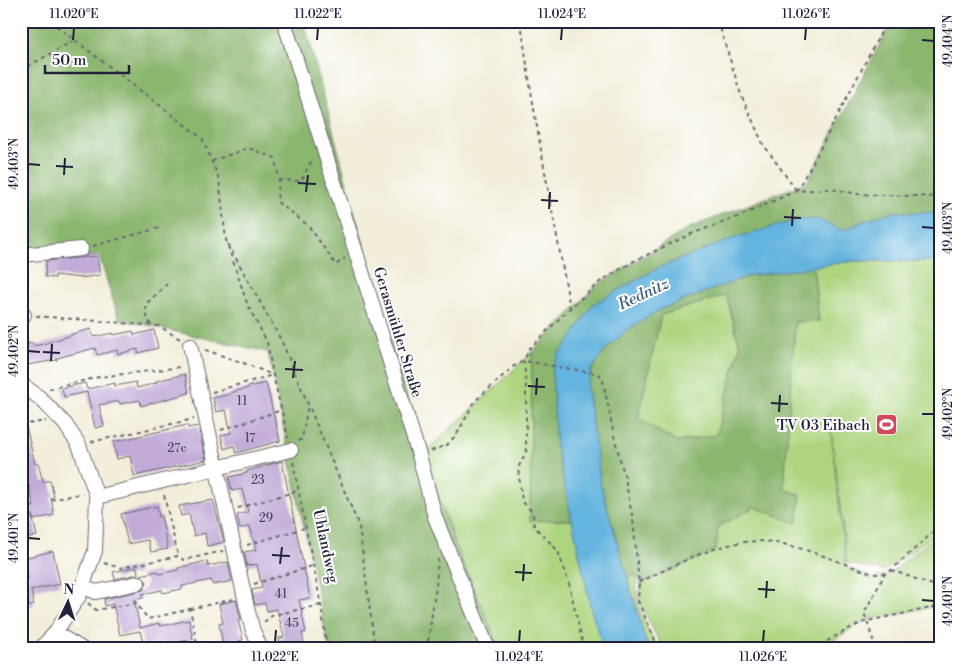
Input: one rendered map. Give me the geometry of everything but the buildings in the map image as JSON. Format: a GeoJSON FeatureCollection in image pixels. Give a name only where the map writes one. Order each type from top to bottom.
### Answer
{"type":"FeatureCollection","features":[{"type":"Feature","properties":{"kind":"street","name":"Gerasmühler Straße"},"geometry":{"type":"LineString","coordinates":[[284,21],[419,455],[436,517],[488,649]]}},
{"type":"Feature","properties":{"kind":"street"},"geometry":{"type":"LineString","coordinates":[[21,255],[81,249]]}},
{"type":"Feature","properties":{"kind":"street"},"geometry":{"type":"LineString","coordinates":[[190,345],[253,631],[261,649]]}},
{"type":"Feature","properties":{"kind":"street"},"geometry":{"type":"LineString","coordinates":[[21,384],[40,398],[60,419],[79,445],[96,494],[95,551],[81,592],[55,633],[40,649]]}},
{"type":"Feature","properties":{"kind":"street"},"geometry":{"type":"LineString","coordinates":[[96,494],[160,482],[290,448]]}},
{"type":"Feature","properties":{"kind":"street"},"geometry":{"type":"LineString","coordinates":[[81,592],[96,592],[138,583]]}},
{"type":"Feature","properties":{"kind":"street"},"geometry":{"type":"LineString","coordinates":[[55,633],[82,649]]}},
{"type":"Feature","properties":{"kind":"path"},"geometry":{"type":"LineString","coordinates":[[50,21],[202,138],[219,179],[226,240],[282,342],[359,526],[374,649]]}},
{"type":"Feature","properties":{"kind":"path"},"geometry":{"type":"LineString","coordinates":[[521,21],[542,160],[570,308]]}},
{"type":"Feature","properties":{"kind":"path"},"geometry":{"type":"LineString","coordinates":[[718,21],[744,103],[764,144],[796,191]]}},
{"type":"Feature","properties":{"kind":"path"},"geometry":{"type":"LineString","coordinates":[[796,191],[887,21]]}},
{"type":"Feature","properties":{"kind":"path"},"geometry":{"type":"LineString","coordinates":[[21,70],[74,40]]}},
{"type":"Feature","properties":{"kind":"path"},"geometry":{"type":"LineString","coordinates":[[279,180],[301,181],[321,141]]}},
{"type":"Feature","properties":{"kind":"path"},"geometry":{"type":"LineString","coordinates":[[212,161],[248,148],[275,158],[279,180],[276,202],[308,225],[336,265],[355,250]]}},
{"type":"Feature","properties":{"kind":"path"},"geometry":{"type":"LineString","coordinates":[[584,649],[570,584],[558,551],[534,526],[533,513],[522,501],[518,468],[526,452],[524,361],[529,349],[570,308],[601,281],[634,261],[691,234],[738,217],[796,191],[831,190],[858,194],[941,197]]}},
{"type":"Feature","properties":{"kind":"path"},"geometry":{"type":"LineString","coordinates":[[81,249],[159,228]]}},
{"type":"Feature","properties":{"kind":"path","name":"Uhlandweg"},"geometry":{"type":"LineString","coordinates":[[226,240],[248,306],[267,342],[321,605],[327,649]]}},
{"type":"Feature","properties":{"kind":"path"},"geometry":{"type":"LineString","coordinates":[[151,325],[147,318],[146,304],[167,284]]}},
{"type":"Feature","properties":{"kind":"path"},"geometry":{"type":"LineString","coordinates":[[23,315],[158,326],[190,345],[273,375]]}},
{"type":"Feature","properties":{"kind":"path"},"geometry":{"type":"LineString","coordinates":[[419,455],[447,445],[457,434],[475,401],[514,366],[524,361],[594,373],[600,376],[603,381],[633,520],[639,583],[638,601],[658,649]]}},
{"type":"Feature","properties":{"kind":"path"},"geometry":{"type":"LineString","coordinates":[[40,398],[49,389],[99,377],[194,365]]}},
{"type":"Feature","properties":{"kind":"path"},"geometry":{"type":"LineString","coordinates":[[201,395],[273,375]]}},
{"type":"Feature","properties":{"kind":"path"},"geometry":{"type":"LineString","coordinates":[[290,448],[302,439],[308,404]]}},
{"type":"Feature","properties":{"kind":"path"},"geometry":{"type":"LineString","coordinates":[[209,433],[282,410]]}},
{"type":"Feature","properties":{"kind":"path"},"geometry":{"type":"LineString","coordinates":[[79,445],[206,416]]}},
{"type":"Feature","properties":{"kind":"path"},"geometry":{"type":"LineString","coordinates":[[21,425],[60,419]]}},
{"type":"Feature","properties":{"kind":"path"},"geometry":{"type":"LineString","coordinates":[[160,482],[178,556],[184,560],[234,549],[305,528]]}},
{"type":"Feature","properties":{"kind":"path"},"geometry":{"type":"LineString","coordinates":[[226,511],[298,490]]}},
{"type":"Feature","properties":{"kind":"path"},"geometry":{"type":"LineString","coordinates":[[51,500],[96,494]]}},
{"type":"Feature","properties":{"kind":"path"},"geometry":{"type":"LineString","coordinates":[[21,508],[33,504]]}},
{"type":"Feature","properties":{"kind":"path"},"geometry":{"type":"LineString","coordinates":[[639,583],[720,547],[742,542],[777,543],[874,574],[885,573],[891,570],[941,526]]}},
{"type":"Feature","properties":{"kind":"path"},"geometry":{"type":"LineString","coordinates":[[938,528],[941,535]]}},
{"type":"Feature","properties":{"kind":"path"},"geometry":{"type":"LineString","coordinates":[[92,560],[120,568],[178,556]]}},
{"type":"Feature","properties":{"kind":"path"},"geometry":{"type":"LineString","coordinates":[[427,649],[436,586],[438,556],[444,562]]}},
{"type":"Feature","properties":{"kind":"path"},"geometry":{"type":"LineString","coordinates":[[81,592],[96,610],[136,602],[148,619],[190,609],[244,592],[313,566]]}},
{"type":"Feature","properties":{"kind":"path"},"geometry":{"type":"LineString","coordinates":[[891,570],[941,588]]}},
{"type":"Feature","properties":{"kind":"path"},"geometry":{"type":"LineString","coordinates":[[876,649],[864,613],[885,573]]}},
{"type":"Feature","properties":{"kind":"path"},"geometry":{"type":"LineString","coordinates":[[253,631],[273,615],[321,605]]}},
{"type":"Feature","properties":{"kind":"path"},"geometry":{"type":"LineString","coordinates":[[814,649],[852,627],[867,621],[941,606]]}},
{"type":"Feature","properties":{"kind":"path"},"geometry":{"type":"LineString","coordinates":[[190,609],[198,649]]}},
{"type":"Feature","properties":{"kind":"green space"},"geometry":{"type":"Polygon","coordinates":[[[21,21],[304,21],[352,203],[423,453],[455,545],[500,649],[329,649],[268,352],[119,319],[99,256],[21,259],[21,21]]]}},
{"type":"Feature","properties":{"kind":"green space"},"geometry":{"type":"Polygon","coordinates":[[[892,21],[941,21],[941,213],[894,212],[840,230],[816,219],[738,237],[658,268],[594,304],[570,341],[558,355],[556,446],[572,520],[530,521],[532,352],[597,285],[689,228],[807,182],[892,21]]]}},
{"type":"Feature","properties":{"kind":"green space"},"geometry":{"type":"Polygon","coordinates":[[[853,261],[941,261],[941,529],[884,571],[847,563],[829,414],[846,568],[875,578],[888,575],[941,531],[941,605],[866,620],[819,649],[661,649],[639,600],[641,584],[716,550],[718,527],[754,507],[797,523],[801,495],[783,490],[795,322],[819,321],[813,266],[853,261]]]}},
{"type":"Feature","properties":{"kind":"green space"},"geometry":{"type":"Polygon","coordinates":[[[813,266],[819,321],[795,322],[784,489],[801,495],[797,523],[754,507],[718,527],[716,550],[641,584],[636,574],[628,579],[601,486],[587,387],[591,371],[606,349],[627,330],[661,309],[748,276],[813,266]],[[726,295],[661,315],[638,419],[677,442],[716,435],[740,347],[726,295]]]}},
{"type":"Feature","properties":{"kind":"green space"},"geometry":{"type":"Polygon","coordinates":[[[726,295],[740,347],[716,435],[677,442],[638,420],[661,315],[726,295]]]}},
{"type":"Feature","properties":{"kind":"green space"},"geometry":{"type":"Polygon","coordinates":[[[532,352],[530,520],[572,520],[592,613],[604,649],[500,649],[455,545],[423,453],[532,352]]]}},
{"type":"Feature","properties":{"kind":"green space"},"geometry":{"type":"Polygon","coordinates":[[[636,574],[637,601],[646,626],[658,649],[648,649],[628,579],[636,574]]]}},
{"type":"Feature","properties":{"kind":"water","name":"Rednitz"},"geometry":{"type":"Polygon","coordinates":[[[894,212],[941,213],[941,261],[853,261],[748,276],[661,309],[627,330],[606,349],[591,370],[587,387],[601,486],[648,649],[604,649],[592,613],[556,446],[552,371],[558,355],[570,341],[593,304],[658,268],[738,237],[797,220],[816,219],[840,229],[846,229],[866,220],[894,212]]]}},
{"type":"Feature","properties":{"kind":"place","name":"TV 03 Eibach"},"geometry":{"type":"Point","coordinates":[886,425]}}]}
